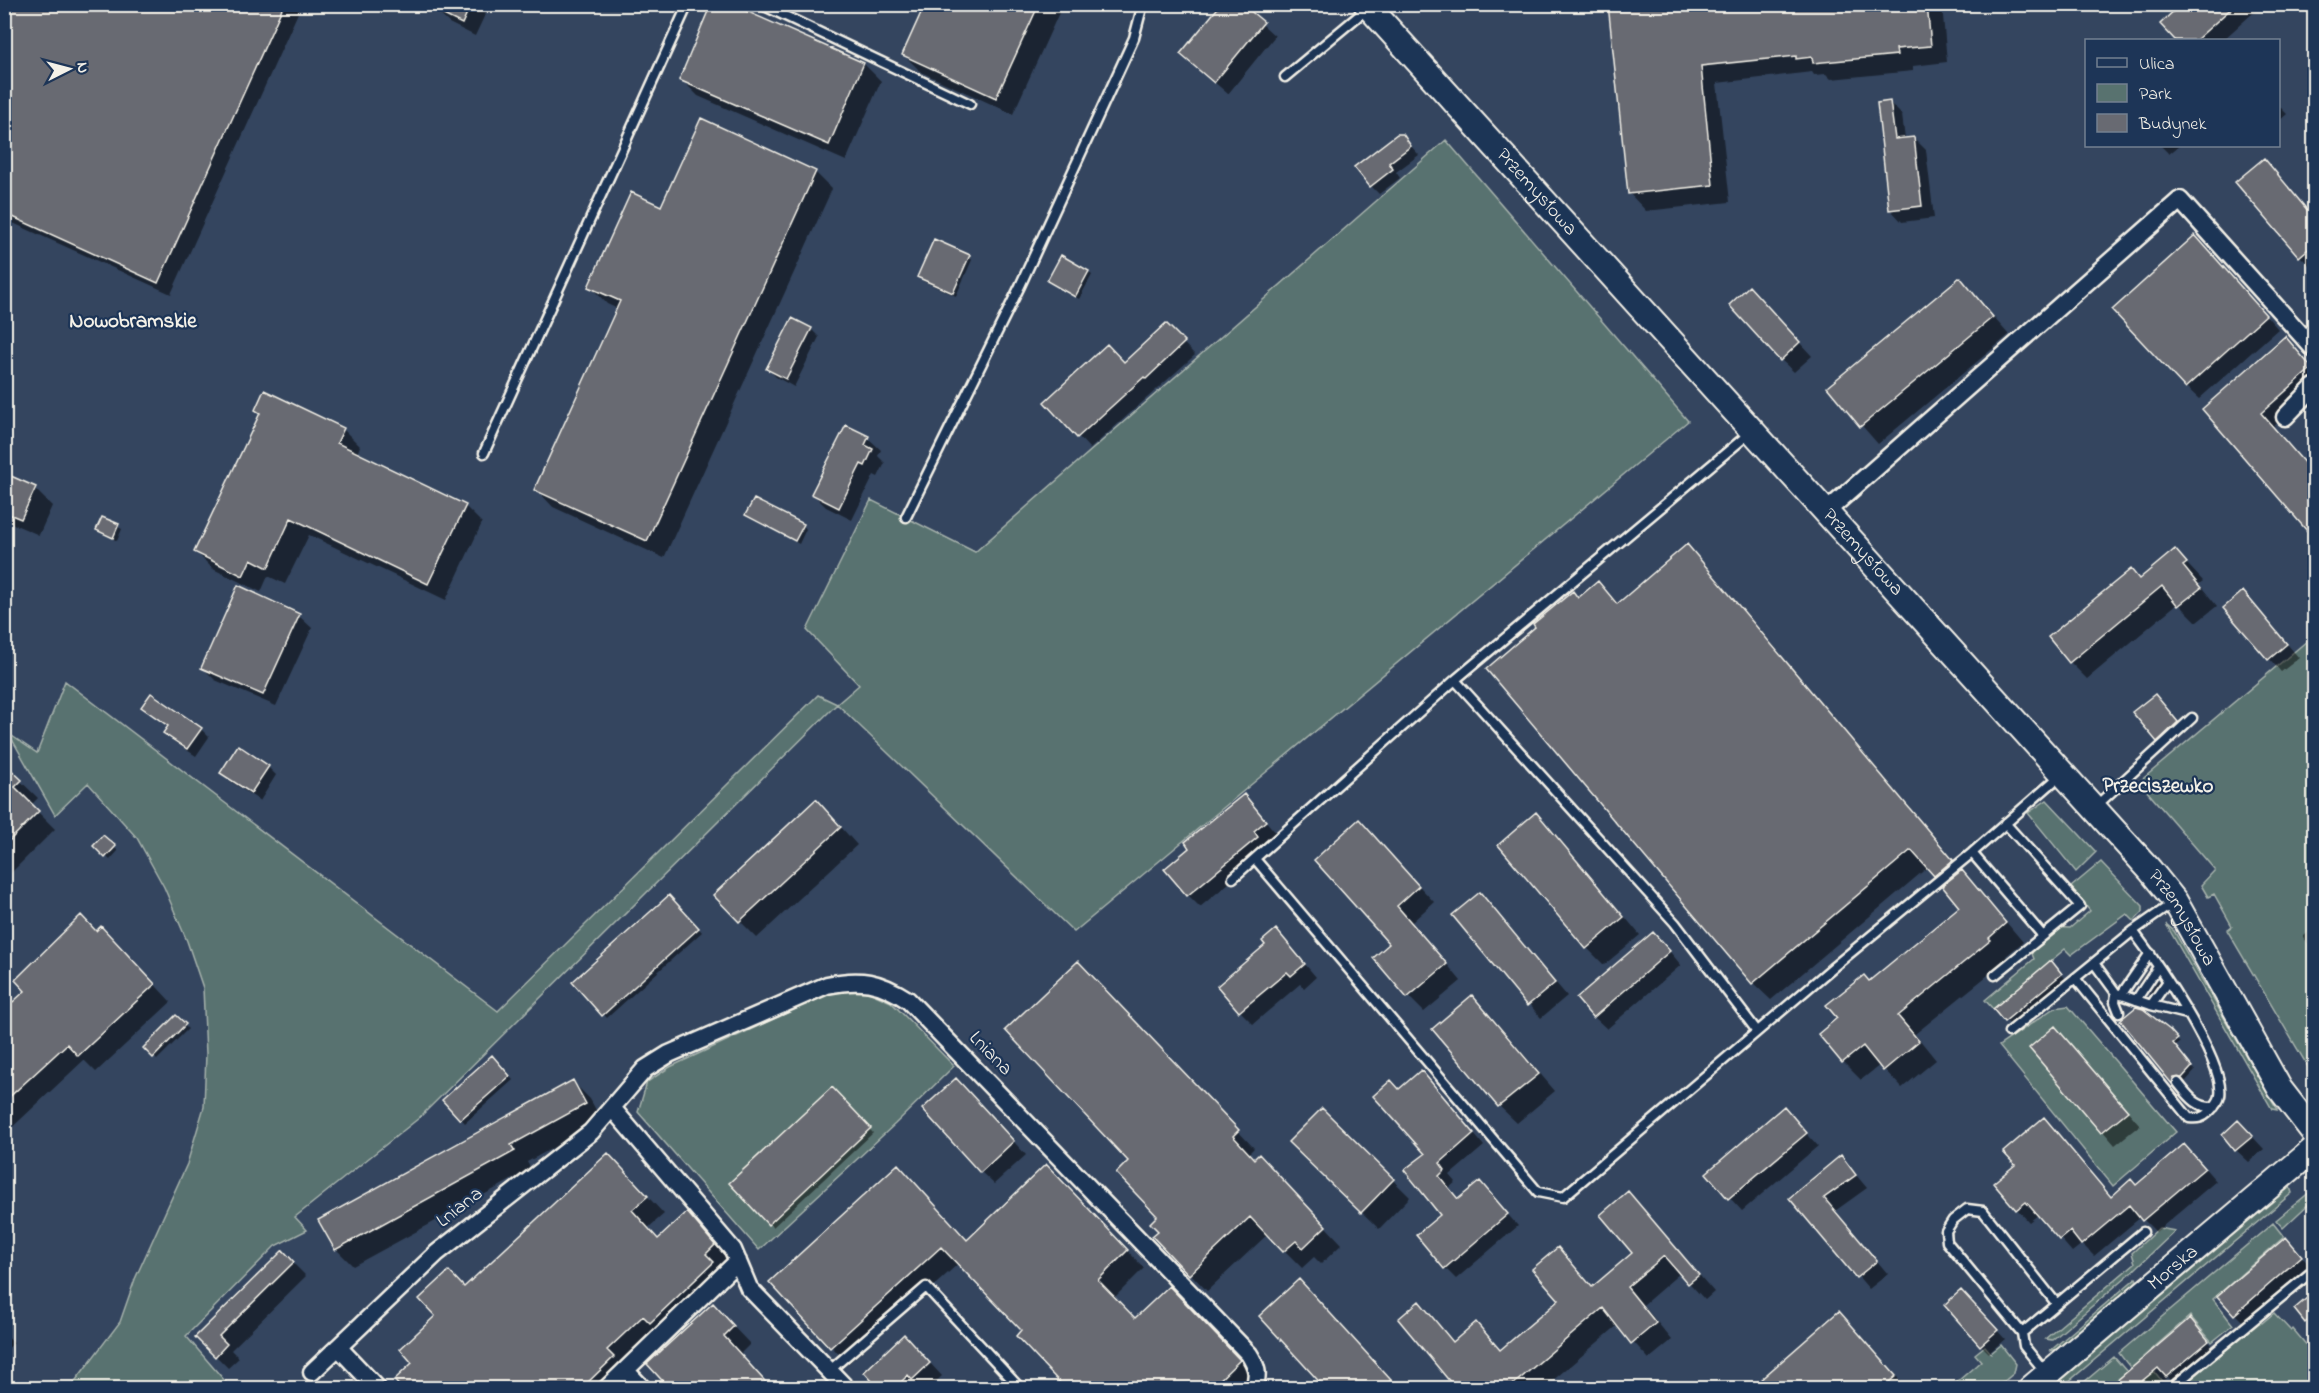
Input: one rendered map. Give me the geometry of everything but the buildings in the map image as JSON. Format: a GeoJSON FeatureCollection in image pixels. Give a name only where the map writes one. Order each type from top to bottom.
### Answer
{"type":"FeatureCollection","features":[{"type":"Feature","properties":{"kind":"street","name":"Przemysłowa"},"geometry":{"type":"LineString","coordinates":[[1368,6],[1752,432],[1827,511],[2175,901],[2280,1089],[2314,1133]]}},
{"type":"Feature","properties":{"kind":"street"},"geometry":{"type":"LineString","coordinates":[[1827,511],[2180,200],[2314,349]]}},
{"type":"Feature","properties":{"kind":"street"},"geometry":{"type":"LineString","coordinates":[[2285,417],[2314,387]]}},
{"type":"Feature","properties":{"kind":"street","name":"Lniana"},"geometry":{"type":"LineString","coordinates":[[312,1372],[437,1253],[591,1132],[645,1069],[669,1054],[827,984],[849,980],[867,981],[892,990],[916,1008],[1249,1354],[1256,1366],[1258,1378],[1254,1389]]}},
{"type":"Feature","properties":{"kind":"street"},"geometry":{"type":"LineString","coordinates":[[612,1108],[733,1250],[749,1288],[846,1389]]}},
{"type":"Feature","properties":{"kind":"street","name":"Morska"},"geometry":{"type":"LineString","coordinates":[[2040,1382],[2314,1149]]}},
{"type":"Feature","properties":{"kind":"street"},"geometry":{"type":"LineString","coordinates":[[607,1389],[738,1261]]}},
{"type":"Feature","properties":{"kind":"street"},"geometry":{"type":"LineString","coordinates":[[338,1347],[377,1389]]}},
{"type":"Feature","properties":{"kind":"street"},"geometry":{"type":"LineString","coordinates":[[626,1371],[642,1389]]}},
{"type":"Feature","properties":{"kind":"lane"},"geometry":{"type":"LineString","coordinates":[[484,453],[688,4]]}},
{"type":"Feature","properties":{"kind":"lane"},"geometry":{"type":"LineString","coordinates":[[760,4],[970,104]]}},
{"type":"Feature","properties":{"kind":"lane"},"geometry":{"type":"LineString","coordinates":[[906,517],[1020,286],[1134,38],[1143,4]]}},
{"type":"Feature","properties":{"kind":"lane"},"geometry":{"type":"LineString","coordinates":[[1285,77],[1368,6]]}},
{"type":"Feature","properties":{"kind":"lane"},"geometry":{"type":"LineString","coordinates":[[1233,878],[1455,680],[1752,432]]}},
{"type":"Feature","properties":{"kind":"lane"},"geometry":{"type":"LineString","coordinates":[[1455,680],[1674,923],[1757,1031]]}},
{"type":"Feature","properties":{"kind":"lane"},"geometry":{"type":"LineString","coordinates":[[2094,808],[2192,718]]}},
{"type":"Feature","properties":{"kind":"lane"},"geometry":{"type":"LineString","coordinates":[[1255,859],[1538,1192],[1563,1197],[1757,1031],[1972,853],[2062,774]]}},
{"type":"Feature","properties":{"kind":"lane"},"geometry":{"type":"LineString","coordinates":[[1995,975],[2080,906],[2005,823]]}},
{"type":"Feature","properties":{"kind":"lane"},"geometry":{"type":"LineString","coordinates":[[1972,853],[2043,936]]}},
{"type":"Feature","properties":{"kind":"lane"},"geometry":{"type":"LineString","coordinates":[[2008,1032],[2133,931],[2175,901]]}},
{"type":"Feature","properties":{"kind":"lane"},"geometry":{"type":"LineString","coordinates":[[2075,978],[2189,1118],[2197,1119],[2205,1116],[2220,1096],[2218,1079],[2206,1047],[2168,981],[2133,931]]}},
{"type":"Feature","properties":{"kind":"lane"},"geometry":{"type":"LineString","coordinates":[[2119,1012],[2115,1002],[2119,994],[2150,953]]}},
{"type":"Feature","properties":{"kind":"lane"},"geometry":{"type":"LineString","coordinates":[[2094,963],[2119,994],[2187,1014]]}},
{"type":"Feature","properties":{"kind":"lane"},"geometry":{"type":"LineString","coordinates":[[2136,1000],[2158,967]]}},
{"type":"Feature","properties":{"kind":"lane"},"geometry":{"type":"LineString","coordinates":[[2151,1005],[2168,981]]}},
{"type":"Feature","properties":{"kind":"lane"},"geometry":{"type":"LineString","coordinates":[[2178,1083],[2193,1101],[2205,1107],[2214,1107]]}},
{"type":"Feature","properties":{"kind":"lane"},"geometry":{"type":"LineString","coordinates":[[2040,1382],[2024,1346],[2022,1333],[1947,1242],[1946,1231],[1953,1220],[1967,1209],[1983,1211],[2056,1303]]}},
{"type":"Feature","properties":{"kind":"lane"},"geometry":{"type":"LineString","coordinates":[[2022,1333],[2143,1232]]}},
{"type":"Feature","properties":{"kind":"lane"},"geometry":{"type":"LineString","coordinates":[[2176,1384],[2314,1270]]}},
{"type":"Feature","properties":{"kind":"lane"},"geometry":{"type":"LineString","coordinates":[[830,1371],[926,1287],[1020,1389]]}},
{"type":"Feature","properties":{"kind":"green space"},"geometry":{"type":"Polygon","coordinates":[[[1446,140],[1688,421],[1074,932],[837,704],[859,685],[807,630],[871,500],[975,552],[1446,140]]]}},
{"type":"Feature","properties":{"kind":"green space"},"geometry":{"type":"Polygon","coordinates":[[[2314,635],[2314,1077],[2227,930],[2232,926],[2214,894],[2208,897],[2201,885],[2215,870],[2139,782],[2314,635]]]}},
{"type":"Feature","properties":{"kind":"green space"},"geometry":{"type":"Polygon","coordinates":[[[65,681],[498,1011],[818,695],[837,704],[419,1118],[295,1217],[307,1230],[275,1246],[186,1336],[231,1388],[70,1388],[120,1322],[135,1279],[187,1164],[204,1107],[206,1054],[203,988],[187,941],[164,887],[137,838],[88,783],[55,815],[9,734],[37,753],[65,681]]]}},
{"type":"Feature","properties":{"kind":"green space"},"geometry":{"type":"Polygon","coordinates":[[[2047,800],[2096,852],[2076,872],[2028,813],[2047,800]]]}},
{"type":"Feature","properties":{"kind":"green space"},"geometry":{"type":"Polygon","coordinates":[[[2101,862],[2143,906],[2143,912],[2134,921],[2127,914],[2071,955],[2065,949],[1993,1009],[1985,1000],[2034,959],[2028,943],[2048,927],[2070,928],[2090,911],[2071,887],[2101,862]]]}},
{"type":"Feature","properties":{"kind":"green space"},"geometry":{"type":"Polygon","coordinates":[[[2166,924],[2174,931],[2277,1110],[2272,1109],[2166,924]]]}},
{"type":"Feature","properties":{"kind":"green space"},"geometry":{"type":"Polygon","coordinates":[[[860,988],[891,1002],[954,1066],[759,1250],[638,1112],[647,1082],[670,1067],[834,991],[860,988]]]}},
{"type":"Feature","properties":{"kind":"green space"},"geometry":{"type":"Polygon","coordinates":[[[2068,1006],[2176,1132],[2113,1186],[1999,1046],[2054,1008],[2068,1006]]]}},
{"type":"Feature","properties":{"kind":"green space"},"geometry":{"type":"Polygon","coordinates":[[[2290,1187],[2292,1193],[2061,1388],[2052,1388],[2290,1187]]]}},
{"type":"Feature","properties":{"kind":"green space"},"geometry":{"type":"Polygon","coordinates":[[[2314,1191],[2314,1199],[2283,1228],[2276,1220],[2314,1191]]]}},
{"type":"Feature","properties":{"kind":"green space"},"geometry":{"type":"Polygon","coordinates":[[[2273,1223],[2284,1237],[2213,1299],[2233,1325],[2212,1342],[2190,1316],[2143,1357],[2165,1385],[2151,1385],[2145,1382],[2119,1353],[2273,1223]]]}},
{"type":"Feature","properties":{"kind":"green space"},"geometry":{"type":"Polygon","coordinates":[[[2159,1228],[2175,1231],[2133,1271],[2063,1331],[2052,1340],[2045,1339],[2135,1263],[2132,1253],[2159,1228]]]}},
{"type":"Feature","properties":{"kind":"green space"},"geometry":{"type":"Polygon","coordinates":[[[2136,1278],[2137,1280],[2131,1287],[2060,1348],[2050,1351],[2136,1278]]]}},
{"type":"Feature","properties":{"kind":"green space"},"geometry":{"type":"Polygon","coordinates":[[[2274,1313],[2291,1331],[2293,1329],[2314,1354],[2314,1388],[2176,1388],[2258,1322],[2262,1323],[2274,1313]]]}},
{"type":"Feature","properties":{"kind":"green space"},"geometry":{"type":"Polygon","coordinates":[[[2001,1345],[2016,1364],[2014,1373],[1996,1388],[1950,1388],[1981,1361],[1975,1354],[1985,1346],[1991,1353],[2001,1345]]]}},
{"type":"Feature","properties":{"kind":"green space"},"geometry":{"type":"Polygon","coordinates":[[[2114,1357],[2127,1372],[2107,1388],[2077,1388],[2114,1357]]]}},
{"type":"Feature","properties":{"kind":"district","name":"Nowobramskie"},"geometry":{"type":"Point","coordinates":[133,322]}},
{"type":"Feature","properties":{"kind":"district","name":"Przeciszewko"},"geometry":{"type":"Point","coordinates":[2158,787]}}]}
